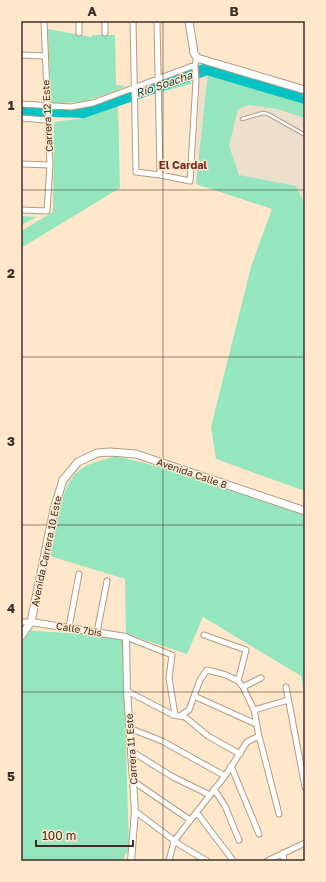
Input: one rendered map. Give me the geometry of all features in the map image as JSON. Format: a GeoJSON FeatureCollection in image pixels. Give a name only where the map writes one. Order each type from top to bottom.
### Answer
{"type":"FeatureCollection","features":[{"type":"Feature","properties":{"kind":"main road"},"geometry":{"type":"LineString","coordinates":[[189,21],[196,64],[305,90]]}},
{"type":"Feature","properties":{"kind":"main road","name":"Avenida Calle 8"},"geometry":{"type":"LineString","coordinates":[[78,462],[97,453],[110,452],[136,454],[305,511]]}},
{"type":"Feature","properties":{"kind":"main road","name":"Avenida Carrera 10 Este"},"geometry":{"type":"LineString","coordinates":[[31,622],[54,509],[63,480],[78,462]]}},
{"type":"Feature","properties":{"kind":"main road"},"geometry":{"type":"LineString","coordinates":[[21,636],[31,622]]}},
{"type":"Feature","properties":{"kind":"street","name":"Carrera 12 Este"},"geometry":{"type":"LineString","coordinates":[[21,210],[48,211],[50,165],[46,118],[44,21]]}},
{"type":"Feature","properties":{"kind":"street"},"geometry":{"type":"LineString","coordinates":[[79,21],[79,33]]}},
{"type":"Feature","properties":{"kind":"street"},"geometry":{"type":"LineString","coordinates":[[105,21],[106,33]]}},
{"type":"Feature","properties":{"kind":"street"},"geometry":{"type":"LineString","coordinates":[[21,104],[46,107],[71,107],[93,103],[134,89],[158,81],[196,64],[190,181],[136,172],[134,99],[134,89],[133,21]]}},
{"type":"Feature","properties":{"kind":"street"},"geometry":{"type":"LineString","coordinates":[[157,21],[160,175]]}},
{"type":"Feature","properties":{"kind":"street"},"geometry":{"type":"LineString","coordinates":[[21,54],[45,56]]}},
{"type":"Feature","properties":{"kind":"street"},"geometry":{"type":"LineString","coordinates":[[21,118],[46,118]]}},
{"type":"Feature","properties":{"kind":"street"},"geometry":{"type":"LineString","coordinates":[[21,164],[50,165]]}},
{"type":"Feature","properties":{"kind":"street"},"geometry":{"type":"LineString","coordinates":[[69,627],[79,574]]}},
{"type":"Feature","properties":{"kind":"street"},"geometry":{"type":"LineString","coordinates":[[98,632],[106,581]]}},
{"type":"Feature","properties":{"kind":"street"},"geometry":{"type":"LineString","coordinates":[[21,622],[31,622]]}},
{"type":"Feature","properties":{"kind":"street","name":"Calle 7bis"},"geometry":{"type":"LineString","coordinates":[[31,622],[126,637]]}},
{"type":"Feature","properties":{"kind":"street"},"geometry":{"type":"LineString","coordinates":[[204,635],[246,650],[238,681]]}},
{"type":"Feature","properties":{"kind":"street"},"geometry":{"type":"LineString","coordinates":[[126,637],[169,652],[172,655],[169,678],[178,715]]}},
{"type":"Feature","properties":{"kind":"street","name":"Carrera 11 Este"},"geometry":{"type":"LineString","coordinates":[[126,637],[127,691],[135,811],[132,861]]}},
{"type":"Feature","properties":{"kind":"street"},"geometry":{"type":"LineString","coordinates":[[178,715],[190,710],[200,680],[207,670],[226,675],[238,681],[243,687],[254,710],[256,724],[279,814]]}},
{"type":"Feature","properties":{"kind":"street"},"geometry":{"type":"LineString","coordinates":[[243,687],[261,678]]}},
{"type":"Feature","properties":{"kind":"street"},"geometry":{"type":"LineString","coordinates":[[286,687],[305,787]]}},
{"type":"Feature","properties":{"kind":"street"},"geometry":{"type":"LineString","coordinates":[[127,691],[185,717],[208,736],[240,754]]}},
{"type":"Feature","properties":{"kind":"street"},"geometry":{"type":"LineString","coordinates":[[194,696],[256,724]]}},
{"type":"Feature","properties":{"kind":"street"},"geometry":{"type":"LineString","coordinates":[[254,710],[288,700]]}},
{"type":"Feature","properties":{"kind":"street"},"geometry":{"type":"LineString","coordinates":[[129,728],[162,741],[225,776]]}},
{"type":"Feature","properties":{"kind":"street"},"geometry":{"type":"LineString","coordinates":[[169,861],[175,840],[225,776],[247,742],[259,736]]}},
{"type":"Feature","properties":{"kind":"street"},"geometry":{"type":"LineString","coordinates":[[131,751],[173,776],[210,795]]}},
{"type":"Feature","properties":{"kind":"street"},"geometry":{"type":"LineString","coordinates":[[231,766],[259,834]]}},
{"type":"Feature","properties":{"kind":"street"},"geometry":{"type":"LineString","coordinates":[[133,781],[190,820]]}},
{"type":"Feature","properties":{"kind":"street"},"geometry":{"type":"LineString","coordinates":[[214,789],[225,806],[239,840]]}},
{"type":"Feature","properties":{"kind":"street"},"geometry":{"type":"LineString","coordinates":[[135,811],[207,861]]}},
{"type":"Feature","properties":{"kind":"street"},"geometry":{"type":"LineString","coordinates":[[197,813],[232,858]]}},
{"type":"Feature","properties":{"kind":"street"},"geometry":{"type":"LineString","coordinates":[[267,861],[283,852],[305,843]]}},
{"type":"Feature","properties":{"kind":"street"},"geometry":{"type":"LineString","coordinates":[[283,852],[284,861]]}},
{"type":"Feature","properties":{"kind":"lane"},"geometry":{"type":"LineString","coordinates":[[242,119],[262,113],[268,114],[305,135]]}},
{"type":"Feature","properties":{"kind":"shaded area"},"geometry":{"type":"Polygon","coordinates":[[[208,73],[305,100],[305,491],[216,459],[211,427],[251,267],[272,209],[196,184],[199,77],[208,73]]]}},
{"type":"Feature","properties":{"kind":"green space"},"geometry":{"type":"Polygon","coordinates":[[[48,29],[91,37],[93,35],[115,35],[116,85],[126,86],[90,99],[51,103],[48,29]]]}},
{"type":"Feature","properties":{"kind":"green space"},"geometry":{"type":"Polygon","coordinates":[[[190,70],[191,84],[118,103],[83,116],[21,117],[21,108],[83,107],[161,82],[190,70]]]}},
{"type":"Feature","properties":{"kind":"green space"},"geometry":{"type":"Polygon","coordinates":[[[208,73],[305,99],[305,118],[277,109],[249,105],[238,109],[229,146],[239,175],[296,186],[305,205],[305,247],[303,272],[305,297],[305,491],[216,459],[211,427],[251,267],[272,209],[196,184],[208,73]]]}},
{"type":"Feature","properties":{"kind":"green space"},"geometry":{"type":"Polygon","coordinates":[[[118,105],[120,188],[21,248],[21,231],[53,212],[54,122],[83,118],[118,105]]]}},
{"type":"Feature","properties":{"kind":"green space"},"geometry":{"type":"Polygon","coordinates":[[[21,216],[37,217],[21,225],[21,216]]]}},
{"type":"Feature","properties":{"kind":"green space"},"geometry":{"type":"Polygon","coordinates":[[[116,456],[188,474],[305,515],[305,698],[301,676],[203,617],[187,654],[133,636],[123,641],[129,849],[122,861],[21,861],[21,630],[126,637],[125,579],[50,556],[59,509],[68,486],[74,476],[81,469],[89,465],[116,456]]]}},
{"type":"Feature","properties":{"kind":"waterway","name":"Río Soacha"},"geometry":{"type":"LineString","coordinates":[[21,110],[83,112],[207,69],[305,98]]}},
{"type":"Feature","properties":{"kind":"district","name":"El Cardal"},"geometry":{"type":"Point","coordinates":[183,165]}}]}
